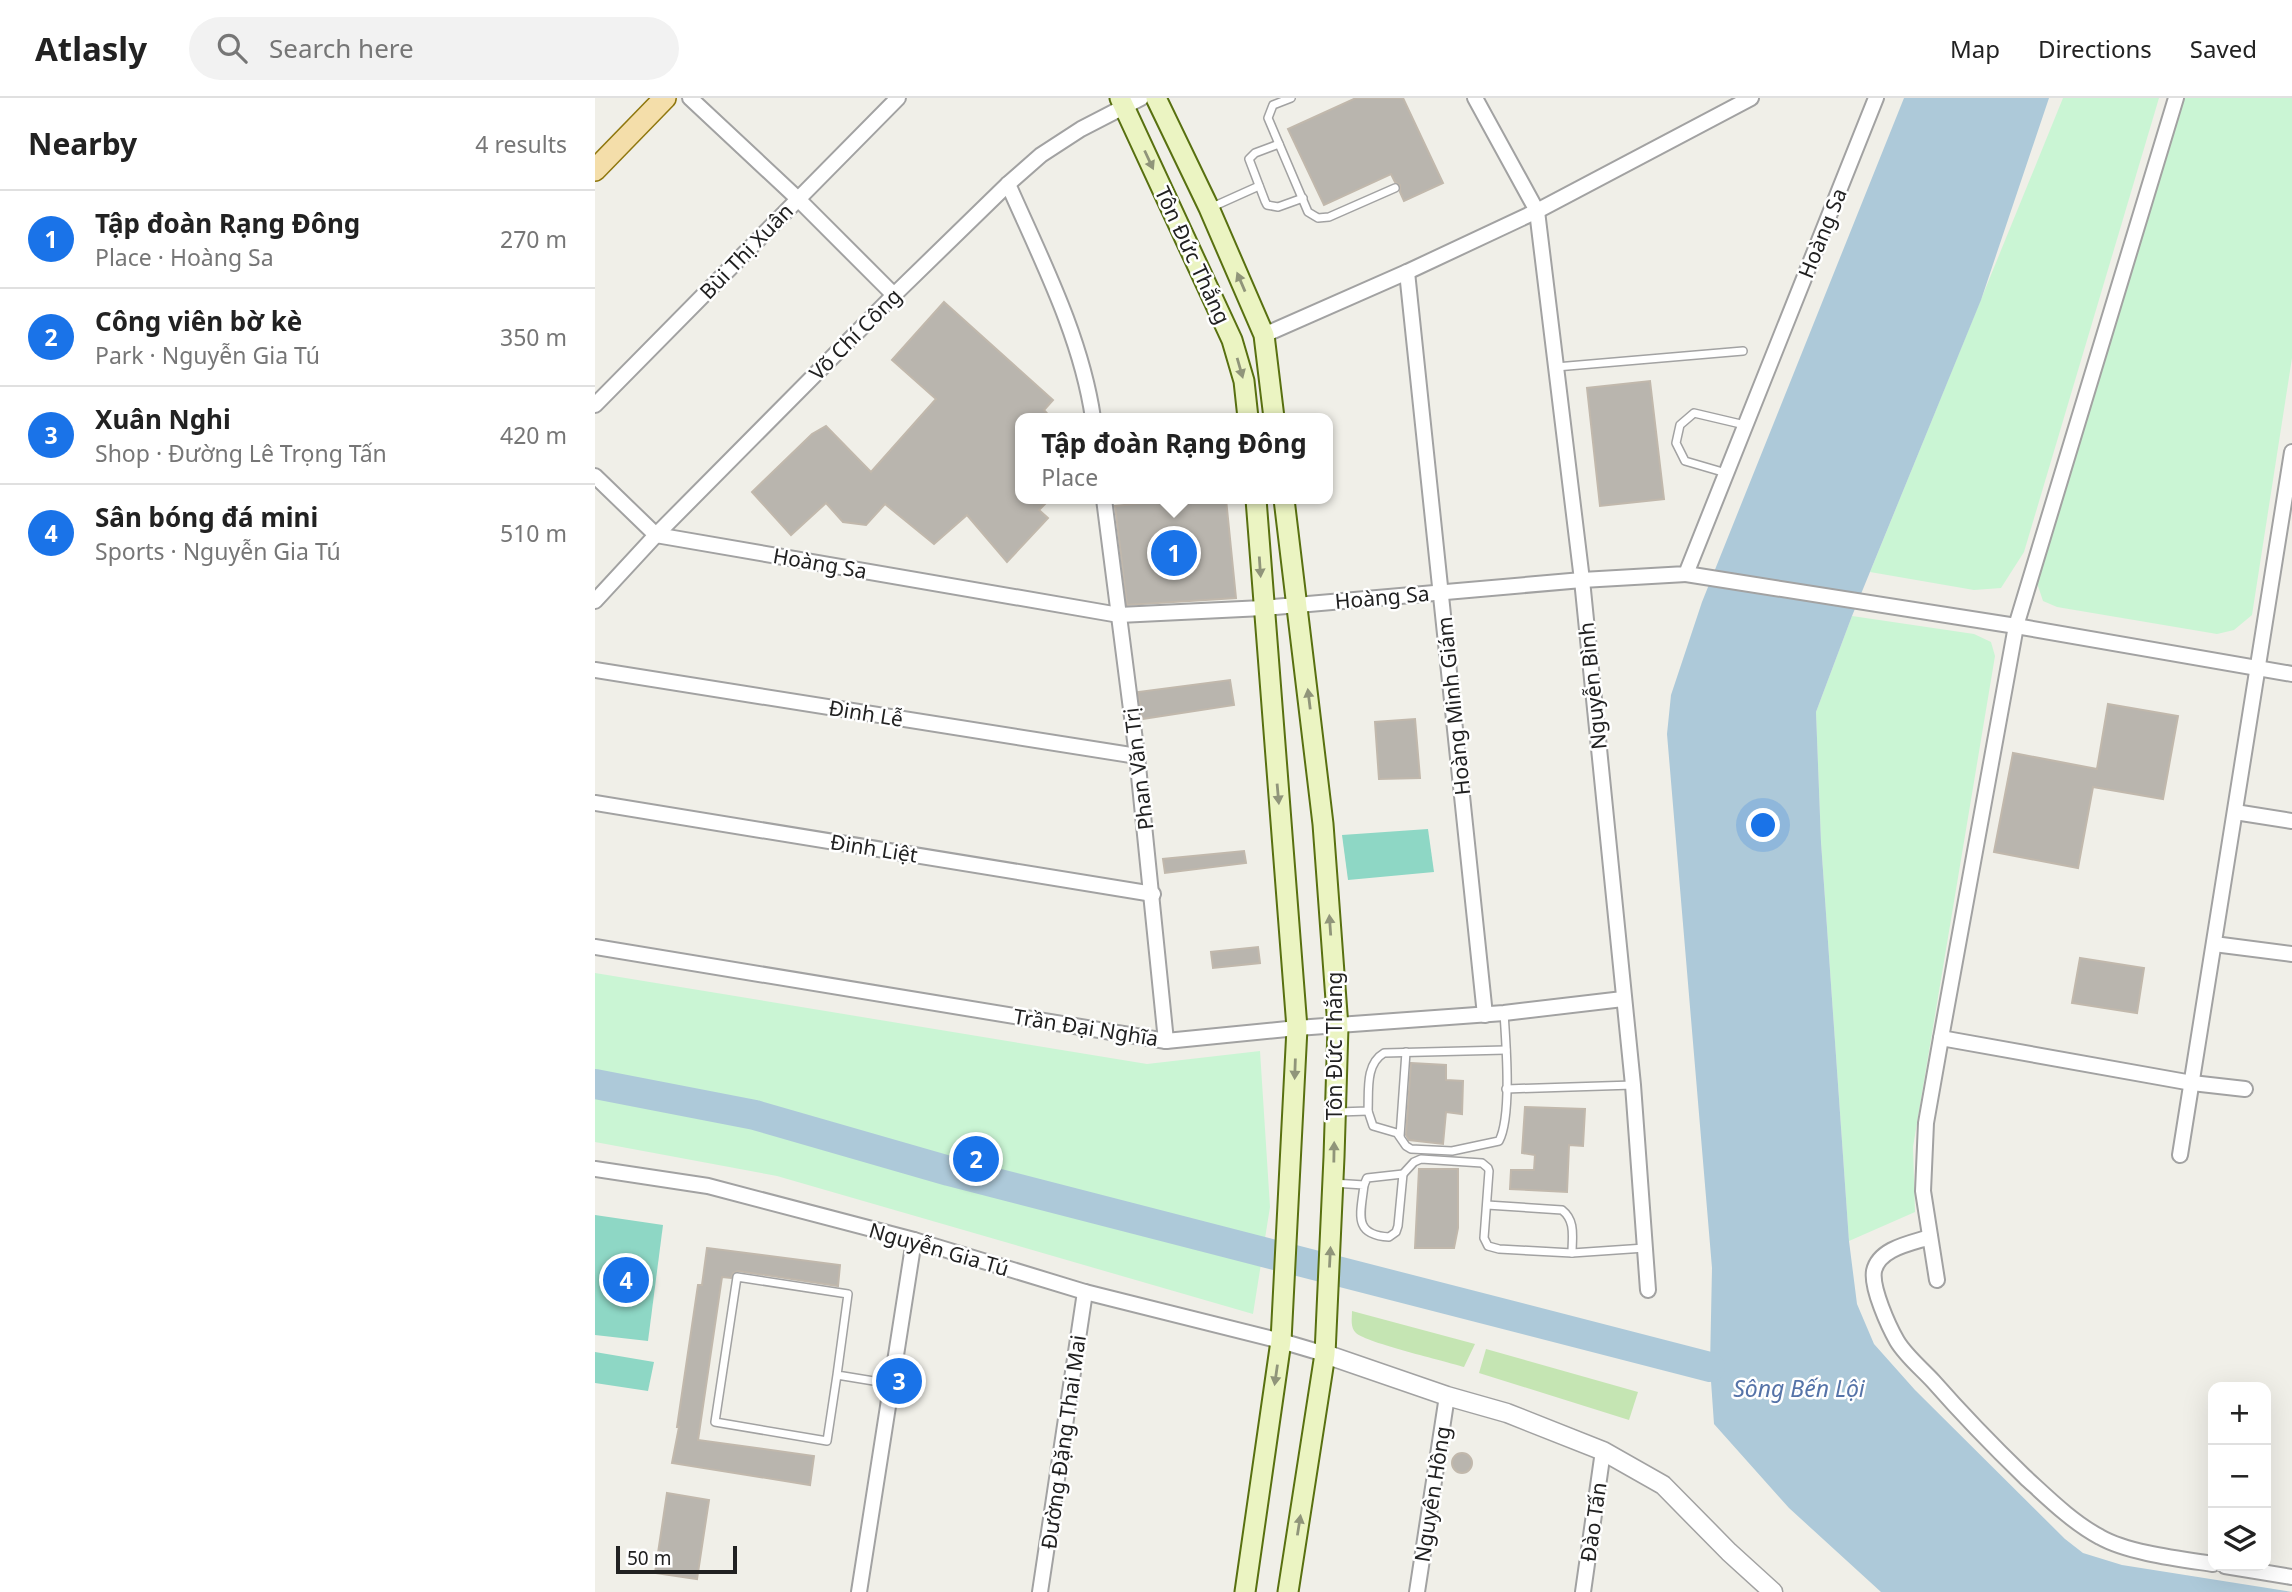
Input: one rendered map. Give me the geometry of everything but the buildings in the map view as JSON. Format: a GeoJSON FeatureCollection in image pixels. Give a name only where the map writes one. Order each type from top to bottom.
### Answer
{"type":"FeatureCollection","features":[{"type":"Feature","properties":{"kind":"main road"},"geometry":{"type":"LineString","coordinates":[[595,170],[665,98]]}},
{"type":"Feature","properties":{"kind":"main road","name":"Tôn Đức Thắng"},"geometry":{"type":"LineString","coordinates":[[1156,98],[1209,208],[1263,335],[1273,413]]}},
{"type":"Feature","properties":{"kind":"main road","name":"Tôn Đức Thắng"},"geometry":{"type":"LineString","coordinates":[[1128,101],[1233,340],[1244,381],[1247,413]]}},
{"type":"Feature","properties":{"kind":"main road","name":"Tôn Đức Thắng"},"geometry":{"type":"LineString","coordinates":[[1245,1592],[1282,1340],[1297,1028],[1255,504]]}},
{"type":"Feature","properties":{"kind":"main road","name":"Tôn Đức Thắng"},"geometry":{"type":"LineString","coordinates":[[1285,504],[1323,824],[1338,1027],[1325,1354],[1288,1592]]}},
{"type":"Feature","properties":{"kind":"street"},"geometry":{"type":"LineString","coordinates":[[690,98],[797,198],[894,295]]}},
{"type":"Feature","properties":{"kind":"street","name":"Bùi Thị Xuân"},"geometry":{"type":"LineString","coordinates":[[595,405],[898,98]]}},
{"type":"Feature","properties":{"kind":"street","name":"Nguyễn Bình"},"geometry":{"type":"LineString","coordinates":[[1475,98],[1537,211],[1582,580],[1633,1085],[1648,1290]]}},
{"type":"Feature","properties":{"kind":"street"},"geometry":{"type":"LineString","coordinates":[[1263,335],[1537,211],[1751,98]]}},
{"type":"Feature","properties":{"kind":"street","name":"Hoàng Sa"},"geometry":{"type":"LineString","coordinates":[[656,535],[1119,615],[1263,608],[1582,580],[1686,574],[1876,98]]}},
{"type":"Feature","properties":{"kind":"street"},"geometry":{"type":"LineString","coordinates":[[1937,1280],[1923,1191],[1926,1123],[2016,626],[2176,98]]}},
{"type":"Feature","properties":{"kind":"street","name":"Võ Chí Công"},"geometry":{"type":"LineString","coordinates":[[595,601],[656,535],[1008,184],[1041,155],[1128,101]]}},
{"type":"Feature","properties":{"kind":"street"},"geometry":{"type":"LineString","coordinates":[[1008,184],[1058,300],[1083,369],[1092,413]]}},
{"type":"Feature","properties":{"kind":"street","name":"Hoàng Minh Giám"},"geometry":{"type":"LineString","coordinates":[[1406,272],[1485,1015]]}},
{"type":"Feature","properties":{"kind":"street"},"geometry":{"type":"LineString","coordinates":[[2181,1155],[2258,668],[2287,520],[2292,452]]}},
{"type":"Feature","properties":{"kind":"street"},"geometry":{"type":"LineString","coordinates":[[595,476],[656,535]]}},
{"type":"Feature","properties":{"kind":"street","name":"Phan Văn Trị"},"geometry":{"type":"LineString","coordinates":[[1105,504],[1137,756],[1167,1041]]}},
{"type":"Feature","properties":{"kind":"street"},"geometry":{"type":"LineString","coordinates":[[1686,574],[2016,626],[2292,674]]}},
{"type":"Feature","properties":{"kind":"street","name":"Đinh Lễ"},"geometry":{"type":"LineString","coordinates":[[595,670],[1137,756]]}},
{"type":"Feature","properties":{"kind":"street","name":"Đinh Liệt"},"geometry":{"type":"LineString","coordinates":[[595,803],[1153,894]]}},
{"type":"Feature","properties":{"kind":"street"},"geometry":{"type":"LineString","coordinates":[[2235,812],[2292,821]]}},
{"type":"Feature","properties":{"kind":"street"},"geometry":{"type":"LineString","coordinates":[[2214,944],[2292,954]]}},
{"type":"Feature","properties":{"kind":"street","name":"Trần Đại Nghĩa"},"geometry":{"type":"LineString","coordinates":[[595,947],[1167,1041],[1297,1028],[1485,1015],[1623,999]]}},
{"type":"Feature","properties":{"kind":"street"},"geometry":{"type":"LineString","coordinates":[[1941,1038],[2192,1083],[2245,1089]]}},
{"type":"Feature","properties":{"kind":"street","name":"Nguyễn Gia Tú"},"geometry":{"type":"LineString","coordinates":[[595,1169],[708,1186],[914,1240],[1085,1292],[1282,1340],[1325,1354]]}},
{"type":"Feature","properties":{"kind":"street"},"geometry":{"type":"LineString","coordinates":[[1930,1237],[1893,1249],[1880,1259],[1874,1271],[1876,1287],[1898,1343],[1972,1425],[2078,1523],[2101,1538],[2121,1546],[2208,1563]]}},
{"type":"Feature","properties":{"kind":"street"},"geometry":{"type":"LineString","coordinates":[[859,1592],[914,1240]]}},
{"type":"Feature","properties":{"kind":"street","name":"Đường Đặng Thai Mai"},"geometry":{"type":"LineString","coordinates":[[1041,1592],[1085,1292]]}},
{"type":"Feature","properties":{"kind":"street"},"geometry":{"type":"LineString","coordinates":[[1325,1354],[1447,1396],[1507,1413],[1603,1451],[1663,1485],[1773,1592]]}},
{"type":"Feature","properties":{"kind":"street","name":"Nguyên Hồng"},"geometry":{"type":"LineString","coordinates":[[1417,1592],[1447,1396]]}},
{"type":"Feature","properties":{"kind":"street","name":"Đào Tấn"},"geometry":{"type":"LineString","coordinates":[[1583,1592],[1603,1451]]}},
{"type":"Feature","properties":{"kind":"street"},"geometry":{"type":"LineString","coordinates":[[2255,1571],[2292,1577]]}},
{"type":"Feature","properties":{"kind":"lane"},"geometry":{"type":"LineString","coordinates":[[1291,98],[1273,105],[1268,118],[1308,212],[1313,216],[1329,217],[1395,188]]}},
{"type":"Feature","properties":{"kind":"lane"},"geometry":{"type":"LineString","coordinates":[[1279,144],[1250,156],[1249,159],[1267,205],[1278,207],[1303,198]]}},
{"type":"Feature","properties":{"kind":"lane"},"geometry":{"type":"LineString","coordinates":[[1209,208],[1259,186]]}},
{"type":"Feature","properties":{"kind":"lane"},"geometry":{"type":"LineString","coordinates":[[1556,367],[1743,351]]}},
{"type":"Feature","properties":{"kind":"lane"},"geometry":{"type":"LineString","coordinates":[[1726,473],[1685,461],[1676,443],[1680,425],[1694,413],[1745,425]]}},
{"type":"Feature","properties":{"kind":"lane"},"geometry":{"type":"LineString","coordinates":[[1406,1052],[1401,1136],[1406,1146],[1411,1149],[1452,1151],[1499,1141],[1505,1123],[1504,1013]]}},
{"type":"Feature","properties":{"kind":"lane"},"geometry":{"type":"LineString","coordinates":[[1401,1136],[1373,1126],[1368,1111],[1370,1073],[1376,1058],[1384,1053],[1506,1050]]}},
{"type":"Feature","properties":{"kind":"lane"},"geometry":{"type":"LineString","coordinates":[[1506,1089],[1633,1085]]}},
{"type":"Feature","properties":{"kind":"lane"},"geometry":{"type":"LineString","coordinates":[[1334,1112],[1368,1111]]}},
{"type":"Feature","properties":{"kind":"lane"},"geometry":{"type":"LineString","coordinates":[[1403,1174],[1367,1178],[1360,1223],[1364,1230],[1375,1237],[1389,1237],[1396,1232],[1403,1174],[1421,1159],[1482,1163],[1488,1168],[1483,1238],[1488,1246],[1572,1253],[1646,1248]]}},
{"type":"Feature","properties":{"kind":"lane"},"geometry":{"type":"LineString","coordinates":[[1333,1183],[1364,1185]]}},
{"type":"Feature","properties":{"kind":"lane"},"geometry":{"type":"LineString","coordinates":[[1487,1205],[1562,1210],[1568,1215],[1573,1226],[1572,1253]]}},
{"type":"Feature","properties":{"kind":"lane"},"geometry":{"type":"LineString","coordinates":[[737,1278],[848,1294],[837,1375],[827,1441],[715,1422],[737,1278]]}},
{"type":"Feature","properties":{"kind":"lane"},"geometry":{"type":"LineString","coordinates":[[837,1375],[892,1384]]}},
{"type":"Feature","properties":{"kind":"green space"},"geometry":{"type":"Polygon","coordinates":[[[2063,98],[2159,98],[2024,552],[2001,588],[1974,590],[1870,572],[2063,98]]]}},
{"type":"Feature","properties":{"kind":"green space"},"geometry":{"type":"Polygon","coordinates":[[[2183,98],[2292,98],[2292,358],[2252,615],[2234,630],[2217,634],[2057,607],[2043,601],[2036,580],[2183,98]]]}},
{"type":"Feature","properties":{"kind":"green space"},"geometry":{"type":"Polygon","coordinates":[[[1852,616],[1974,634],[1991,642],[1995,656],[1913,1147],[1915,1212],[1849,1241],[1821,842],[1816,712],[1852,616]]]}},
{"type":"Feature","properties":{"kind":"green space"},"geometry":{"type":"Polygon","coordinates":[[[1428,829],[1434,872],[1348,880],[1342,835],[1428,829]]]}},
{"type":"Feature","properties":{"kind":"green space"},"geometry":{"type":"Polygon","coordinates":[[[595,973],[1147,1064],[1260,1051],[1270,1207],[1253,1314],[777,1176],[595,1142],[595,973]]]}},
{"type":"Feature","properties":{"kind":"green space"},"geometry":{"type":"Polygon","coordinates":[[[595,1215],[663,1225],[648,1341],[595,1335],[595,1215]]]}},
{"type":"Feature","properties":{"kind":"green space"},"geometry":{"type":"Polygon","coordinates":[[[1352,1311],[1475,1344],[1464,1367],[1363,1337],[1353,1328],[1352,1311]]]}},
{"type":"Feature","properties":{"kind":"green space"},"geometry":{"type":"Polygon","coordinates":[[[1486,1349],[1638,1392],[1629,1420],[1479,1373],[1486,1349]]]}},
{"type":"Feature","properties":{"kind":"green space"},"geometry":{"type":"Polygon","coordinates":[[[595,1352],[654,1362],[648,1391],[595,1383],[595,1352]]]}},
{"type":"Feature","properties":{"kind":"water","name":"Sông Bến Lội"},"geometry":{"type":"Polygon","coordinates":[[[1904,98],[2049,98],[1981,300],[1852,616],[1816,712],[1821,842],[1849,1241],[1857,1304],[1874,1344],[1915,1390],[2065,1539],[2083,1553],[2122,1565],[2292,1592],[1881,1592],[1789,1508],[1714,1424],[1710,1367],[1712,1268],[1667,734],[1671,695],[1702,602],[1904,98]]]}},
{"type":"Feature","properties":{"kind":"waterway"},"geometry":{"type":"LineString","coordinates":[[595,1084],[755,1115],[949,1171],[1710,1367]]}},
{"type":"Feature","properties":{"kind":"place","name":"Tập đoàn Rạng Đông"},"geometry":{"type":"Point","coordinates":[1174,553]}},
{"type":"Feature","properties":{"kind":"place","name":"Công viên bờ kè"},"geometry":{"type":"Point","coordinates":[976,1159]}},
{"type":"Feature","properties":{"kind":"place","name":"Sân bóng đá mini"},"geometry":{"type":"Point","coordinates":[626,1280]}},
{"type":"Feature","properties":{"kind":"place","name":"Xuân Nghi"},"geometry":{"type":"Point","coordinates":[899,1381]}}]}
